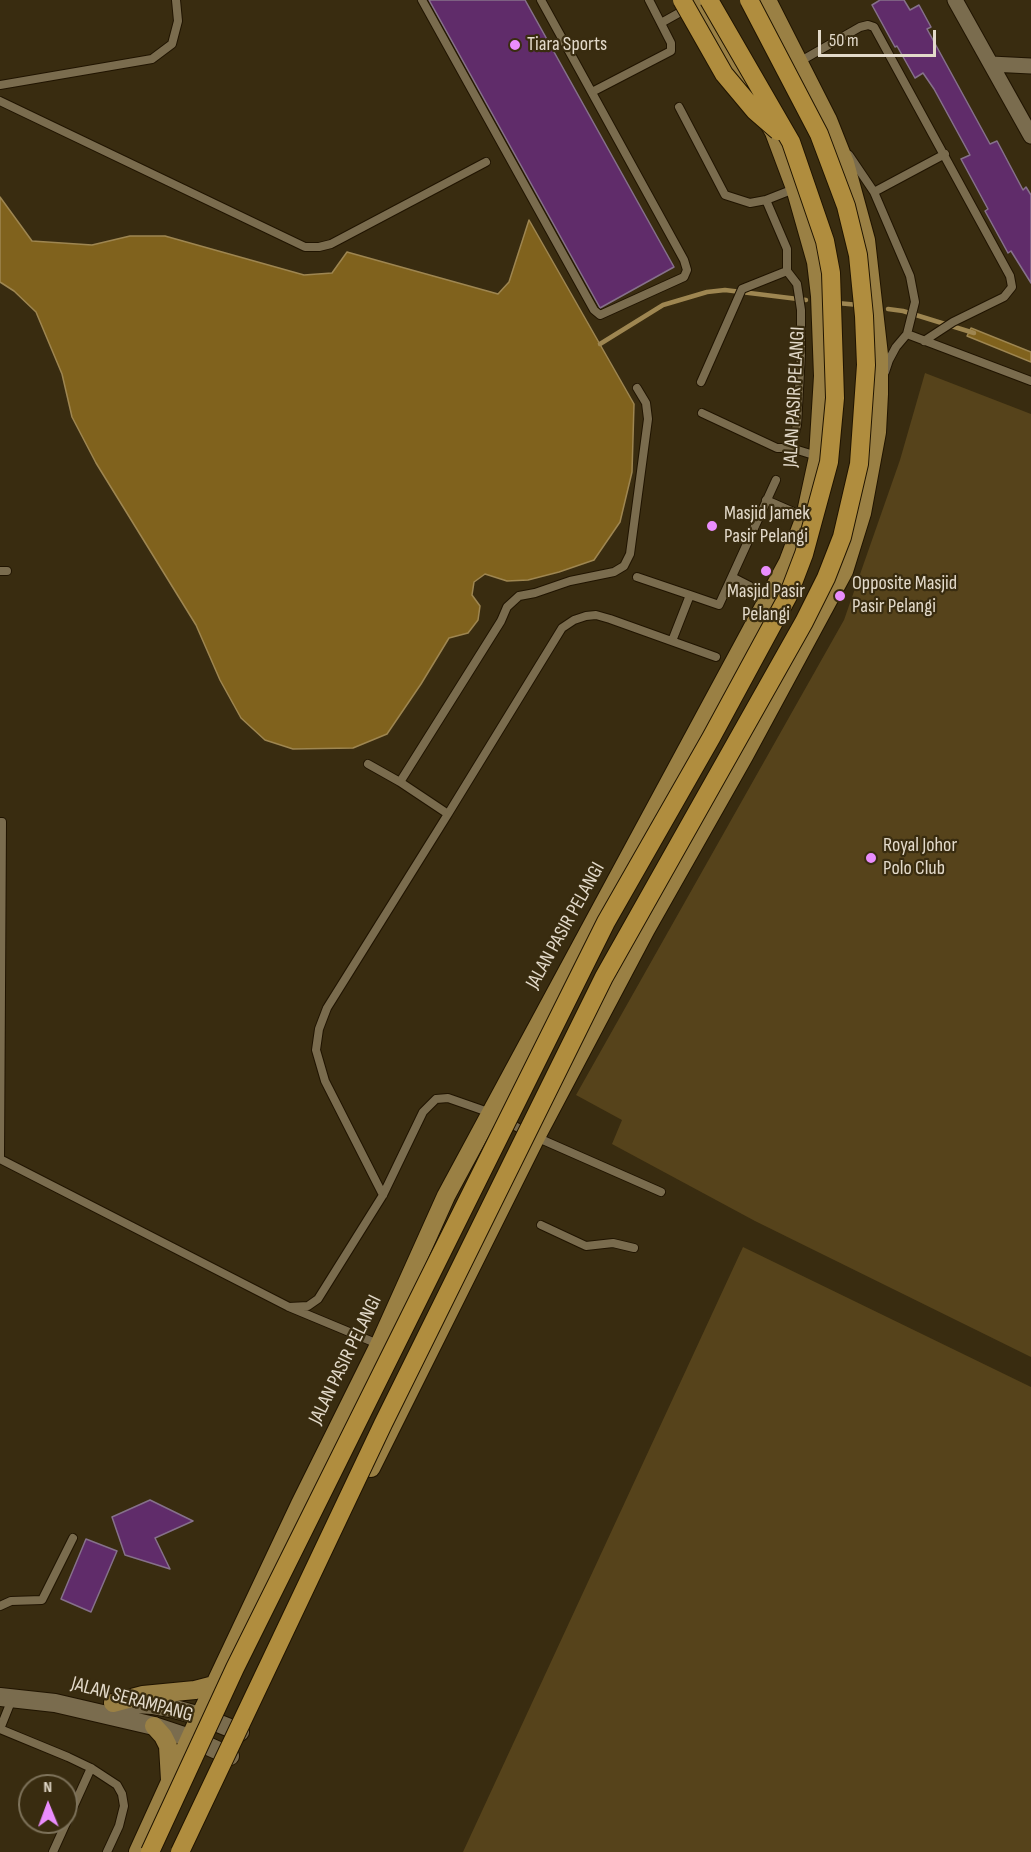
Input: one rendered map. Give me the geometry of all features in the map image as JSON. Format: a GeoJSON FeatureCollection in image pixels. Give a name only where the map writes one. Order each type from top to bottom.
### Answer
{"type":"FeatureCollection","features":[{"type":"Feature","properties":{"kind":"highway"},"geometry":{"type":"LineString","coordinates":[[180,1852],[383,1424],[604,977],[804,622],[826,578],[842,537],[859,464],[866,365],[858,255],[846,206],[819,134],[749,0]]}},
{"type":"Feature","properties":{"kind":"highway"},"geometry":{"type":"LineString","coordinates":[[697,1],[724,74],[755,111],[791,142]]}},
{"type":"Feature","properties":{"kind":"highway"},"geometry":{"type":"LineString","coordinates":[[150,1852],[235,1668],[600,933],[728,708],[788,596],[804,554],[829,462],[835,398],[831,273],[825,241],[791,142],[697,1]]}},
{"type":"Feature","properties":{"kind":"main road"},"geometry":{"type":"LineString","coordinates":[[190,1852],[240,1732],[536,1137],[646,929],[744,756],[844,571],[862,513],[877,432],[879,355],[866,240],[845,163],[828,120],[768,0]]}},
{"type":"Feature","properties":{"kind":"main road","name":"JALAN PASIR PELANGI"},"geometry":{"type":"LineString","coordinates":[[138,1852],[214,1685],[379,1345],[446,1196],[788,562],[805,517],[818,457],[823,376],[820,296],[816,262],[795,188],[767,117],[697,1]]}},
{"type":"Feature","properties":{"kind":"main road"},"geometry":{"type":"LineString","coordinates":[[113,1703],[143,1695],[195,1690],[214,1685]]}},
{"type":"Feature","properties":{"kind":"main road","name":"JALAN SERAMPANG"},"geometry":{"type":"LineString","coordinates":[[6,1698],[55,1703],[152,1705],[200,1716],[240,1732]]}},
{"type":"Feature","properties":{"kind":"main road","name":"JALAN SERAMPANG"},"geometry":{"type":"LineString","coordinates":[[55,1703],[154,1726],[190,1738],[230,1756]]}},
{"type":"Feature","properties":{"kind":"main road"},"geometry":{"type":"LineString","coordinates":[[154,1726],[168,1746],[170,1781]]}},
{"type":"Feature","properties":{"kind":"street"},"geometry":{"type":"LineString","coordinates":[[955,0],[1031,136]]}},
{"type":"Feature","properties":{"kind":"street"},"geometry":{"type":"LineString","coordinates":[[992,64],[1031,66]]}},
{"type":"Feature","properties":{"kind":"lane"},"geometry":{"type":"LineString","coordinates":[[0,85],[152,59],[172,44],[178,21],[176,0]]}},
{"type":"Feature","properties":{"kind":"lane"},"geometry":{"type":"LineString","coordinates":[[422,0],[588,300],[600,315],[684,277],[687,270],[684,260],[541,0]]}},
{"type":"Feature","properties":{"kind":"lane"},"geometry":{"type":"LineString","coordinates":[[592,92],[671,51],[672,43],[649,0]]}},
{"type":"Feature","properties":{"kind":"lane"},"geometry":{"type":"LineString","coordinates":[[661,23],[697,1]]}},
{"type":"Feature","properties":{"kind":"lane"},"geometry":{"type":"LineString","coordinates":[[799,62],[860,27],[868,25],[874,27],[1010,276],[1012,287],[1004,297],[953,322],[924,341]]}},
{"type":"Feature","properties":{"kind":"lane"},"geometry":{"type":"LineString","coordinates":[[0,101],[305,248],[319,248],[331,244],[486,162]]}},
{"type":"Feature","properties":{"kind":"lane"},"geometry":{"type":"LineString","coordinates":[[679,107],[725,195],[750,203],[766,200],[795,188]]}},
{"type":"Feature","properties":{"kind":"lane"},"geometry":{"type":"LineString","coordinates":[[828,120],[849,157],[874,192],[910,276],[915,302],[907,334],[889,360],[879,394]]}},
{"type":"Feature","properties":{"kind":"lane"},"geometry":{"type":"LineString","coordinates":[[874,192],[945,154]]}},
{"type":"Feature","properties":{"kind":"lane"},"geometry":{"type":"LineString","coordinates":[[766,200],[787,249],[787,271],[797,284],[801,310],[797,425],[791,448]]}},
{"type":"Feature","properties":{"kind":"lane"},"geometry":{"type":"LineString","coordinates":[[701,382],[742,289],[787,271]]}},
{"type":"Feature","properties":{"kind":"lane"},"geometry":{"type":"LineString","coordinates":[[907,334],[1031,381]]}},
{"type":"Feature","properties":{"kind":"lane"},"geometry":{"type":"LineString","coordinates":[[400,782],[501,621],[507,607],[519,596],[535,593],[570,580],[614,572],[624,566],[630,554],[648,419],[646,403],[637,388]]}},
{"type":"Feature","properties":{"kind":"lane"},"geometry":{"type":"LineString","coordinates":[[702,412],[777,448],[791,448],[818,457]]}},
{"type":"Feature","properties":{"kind":"lane"},"geometry":{"type":"LineString","coordinates":[[637,577],[719,605],[776,480]]}},
{"type":"Feature","properties":{"kind":"lane"},"geometry":{"type":"LineString","coordinates":[[766,501],[805,517]]}},
{"type":"Feature","properties":{"kind":"lane"},"geometry":{"type":"LineString","coordinates":[[732,577],[770,596]]}},
{"type":"Feature","properties":{"kind":"lane"},"geometry":{"type":"LineString","coordinates":[[672,641],[690,595]]}},
{"type":"Feature","properties":{"kind":"lane"},"geometry":{"type":"LineString","coordinates":[[383,1195],[325,1081],[316,1050],[319,1029],[327,1008],[562,628],[573,620],[596,615],[716,657]]}},
{"type":"Feature","properties":{"kind":"lane"},"geometry":{"type":"LineString","coordinates":[[368,764],[448,813]]}},
{"type":"Feature","properties":{"kind":"lane"},"geometry":{"type":"LineString","coordinates":[[0,822],[3,822],[0,1158],[289,1307],[379,1345]]}},
{"type":"Feature","properties":{"kind":"lane"},"geometry":{"type":"LineString","coordinates":[[289,1307],[308,1306],[318,1299],[383,1195],[423,1112],[436,1099],[448,1098],[490,1113],[536,1137],[661,1191]]}},
{"type":"Feature","properties":{"kind":"lane"},"geometry":{"type":"LineString","coordinates":[[541,1225],[586,1246],[613,1243],[633,1248]]}},
{"type":"Feature","properties":{"kind":"lane"},"geometry":{"type":"LineString","coordinates":[[0,1606],[11,1601],[42,1600],[74,1538]]}},
{"type":"Feature","properties":{"kind":"lane"},"geometry":{"type":"LineString","coordinates":[[6,1698],[0,1729],[91,1768],[117,1785],[122,1794],[123,1806],[119,1826],[107,1852]]}},
{"type":"Feature","properties":{"kind":"lane"},"geometry":{"type":"LineString","coordinates":[[53,1852],[91,1768]]}},
{"type":"Feature","properties":{"kind":"shaded area"},"geometry":{"type":"Polygon","coordinates":[[[0,197],[32,241],[92,245],[130,236],[165,236],[304,275],[332,273],[347,252],[498,294],[509,282],[529,220],[634,404],[632,472],[620,522],[594,560],[528,580],[507,581],[485,574],[474,582],[472,595],[480,606],[478,620],[468,633],[449,638],[387,734],[353,748],[293,749],[265,740],[241,718],[220,680],[196,625],[96,463],[72,417],[62,374],[36,312],[14,291],[0,282],[0,197]]]}},
{"type":"Feature","properties":{"kind":"shaded area"},"geometry":{"type":"Polygon","coordinates":[[[971,328],[1031,352],[1031,362],[967,336],[971,328]]]}},
{"type":"Feature","properties":{"kind":"shaded area","name":"Royal Johor Polo Club"},"geometry":{"type":"Polygon","coordinates":[[[925,373],[1031,414],[1031,1357],[755,1221],[612,1144],[622,1120],[576,1095],[844,620],[900,460],[925,373]]]}},
{"type":"Feature","properties":{"kind":"shaded area"},"geometry":{"type":"Polygon","coordinates":[[[743,1247],[1031,1387],[1031,1852],[463,1852],[743,1247]]]}},
{"type":"Feature","properties":{"kind":"building"},"geometry":{"type":"Polygon","coordinates":[[[429,0],[525,0],[674,267],[600,308],[429,0]]]}},
{"type":"Feature","properties":{"kind":"building"},"geometry":{"type":"Polygon","coordinates":[[[880,0],[904,0],[910,10],[919,5],[931,27],[927,29],[990,144],[997,141],[1023,190],[1026,187],[1031,195],[1031,283],[1011,251],[1008,253],[985,211],[988,209],[961,159],[970,155],[934,89],[923,73],[915,78],[872,5],[880,0]]]}},
{"type":"Feature","properties":{"kind":"building"},"geometry":{"type":"Polygon","coordinates":[[[150,1500],[193,1521],[155,1538],[170,1569],[125,1555],[112,1517],[150,1500]]]}},
{"type":"Feature","properties":{"kind":"building"},"geometry":{"type":"Polygon","coordinates":[[[86,1539],[117,1551],[91,1612],[61,1599],[86,1539]]]}},
{"type":"Feature","properties":{"kind":"waterway"},"geometry":{"type":"LineString","coordinates":[[600,344],[663,305],[707,292],[725,290],[806,300]]}},
{"type":"Feature","properties":{"kind":"waterway"},"geometry":{"type":"LineString","coordinates":[[837,303],[859,305]]}},
{"type":"Feature","properties":{"kind":"waterway"},"geometry":{"type":"LineString","coordinates":[[888,309],[903,311],[974,333]]}},
{"type":"Feature","properties":{"kind":"place","name":"Tiara Sports"},"geometry":{"type":"Point","coordinates":[515,45]}},
{"type":"Feature","properties":{"kind":"place","name":"Masjid Jamek Pasir Pelangi"},"geometry":{"type":"Point","coordinates":[712,526]}},
{"type":"Feature","properties":{"kind":"place","name":"Masjid Pasir Pelangi"},"geometry":{"type":"Point","coordinates":[766,571]}},
{"type":"Feature","properties":{"kind":"place","name":"Opposite Masjid Pasir Pelangi"},"geometry":{"type":"Point","coordinates":[840,596]}},
{"type":"Feature","properties":{"kind":"place","name":"Royal Johor Polo Club"},"geometry":{"type":"Point","coordinates":[871,858]}}]}
